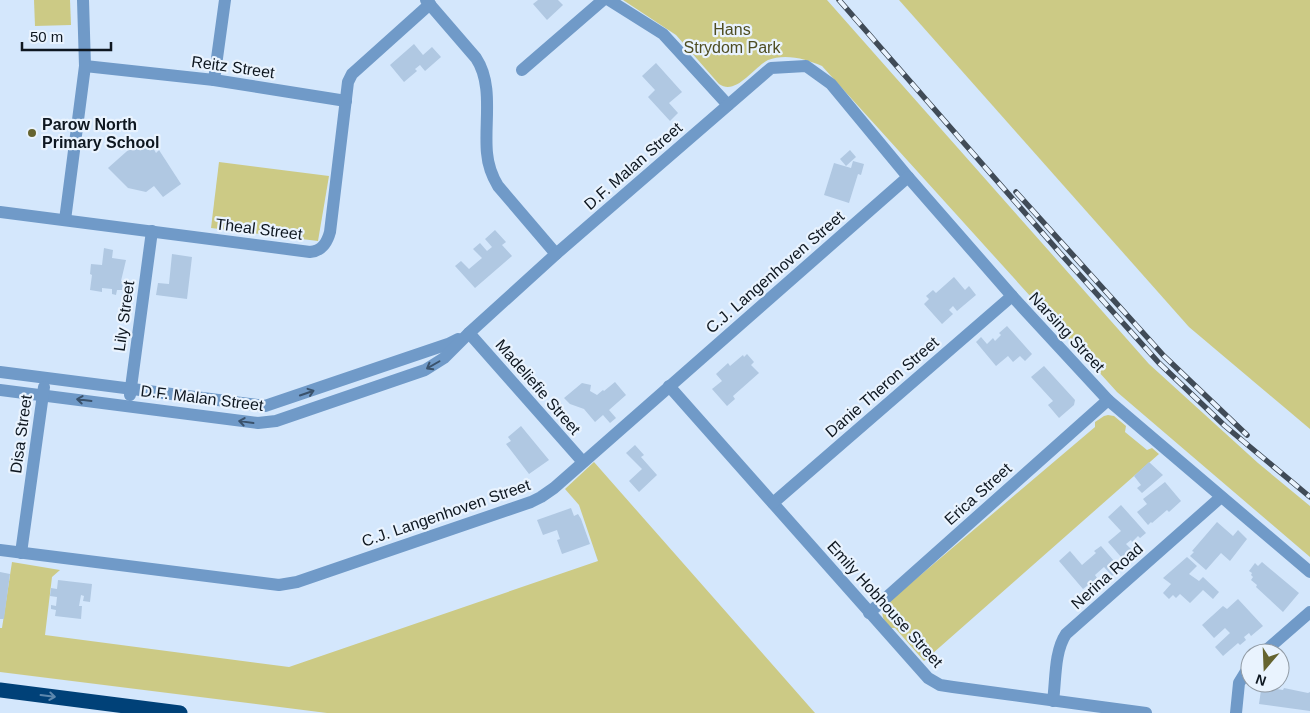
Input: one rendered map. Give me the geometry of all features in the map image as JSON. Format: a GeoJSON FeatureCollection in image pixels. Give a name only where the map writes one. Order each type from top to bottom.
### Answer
{"type":"FeatureCollection","features":[{"type":"Feature","properties":{"kind":"highway"},"geometry":{"type":"LineString","coordinates":[[0,690],[180,713]]}},
{"type":"Feature","properties":{"kind":"street"},"geometry":{"type":"LineString","coordinates":[[65,220],[85,66],[83,0]]}},
{"type":"Feature","properties":{"kind":"street"},"geometry":{"type":"LineString","coordinates":[[214,80],[225,0]]}},
{"type":"Feature","properties":{"kind":"street"},"geometry":{"type":"LineString","coordinates":[[522,70],[602,0]]}},
{"type":"Feature","properties":{"kind":"street"},"geometry":{"type":"LineString","coordinates":[[609,0],[663,34],[728,105]]}},
{"type":"Feature","properties":{"kind":"street"},"geometry":{"type":"LineString","coordinates":[[428,2],[482,66],[486,95],[487,153],[489,166],[495,181],[556,254]]}},
{"type":"Feature","properties":{"kind":"street","name":"Theal Street"},"geometry":{"type":"LineString","coordinates":[[0,212],[310,252],[317,251],[324,246],[330,232],[348,82],[352,74],[428,2]]}},
{"type":"Feature","properties":{"kind":"street","name":"Reitz Street"},"geometry":{"type":"LineString","coordinates":[[85,66],[214,80],[346,100]]}},
{"type":"Feature","properties":{"kind":"street","name":"D.F. Malan Street"},"geometry":{"type":"LineString","coordinates":[[0,390],[258,423],[270,422],[425,370],[444,358],[556,254],[771,68],[806,66],[831,84]]}},
{"type":"Feature","properties":{"kind":"street","name":"Narsing Street"},"geometry":{"type":"LineString","coordinates":[[831,84],[908,177],[1012,296],[1108,400],[1310,572]]}},
{"type":"Feature","properties":{"kind":"street","name":"C.J. Langenhoven Street"},"geometry":{"type":"LineString","coordinates":[[0,550],[264,584],[290,584],[531,502],[554,488],[908,177]]}},
{"type":"Feature","properties":{"kind":"street","name":"Lily Street"},"geometry":{"type":"LineString","coordinates":[[129,405],[152,232]]}},
{"type":"Feature","properties":{"kind":"street","name":"Danie Theron Street"},"geometry":{"type":"LineString","coordinates":[[772,503],[1012,296]]}},
{"type":"Feature","properties":{"kind":"street","name":"D.F. Malan Street"},"geometry":{"type":"LineString","coordinates":[[0,372],[265,406],[448,344],[469,333]]}},
{"type":"Feature","properties":{"kind":"street","name":"Madeliefie Street"},"geometry":{"type":"LineString","coordinates":[[469,333],[583,462]]}},
{"type":"Feature","properties":{"kind":"street","name":"Disa Street"},"geometry":{"type":"LineString","coordinates":[[21,553],[45,378]]}},
{"type":"Feature","properties":{"kind":"street","name":"Emily Hobhouse Street"},"geometry":{"type":"LineString","coordinates":[[669,386],[928,678],[940,685],[1146,713]]}},
{"type":"Feature","properties":{"kind":"street","name":"Erica Street"},"geometry":{"type":"LineString","coordinates":[[869,613],[1108,400]]}},
{"type":"Feature","properties":{"kind":"street"},"geometry":{"type":"LineString","coordinates":[[265,406],[270,422]]}},
{"type":"Feature","properties":{"kind":"street","name":"Nerina Road"},"geometry":{"type":"LineString","coordinates":[[1053,701],[1061,641],[1066,634],[1221,496]]}},
{"type":"Feature","properties":{"kind":"street"},"geometry":{"type":"LineString","coordinates":[[1274,643],[1310,612]]}},
{"type":"Feature","properties":{"kind":"street"},"geometry":{"type":"LineString","coordinates":[[1236,713],[1240,681]]}},
{"type":"Feature","properties":{"kind":"green space"},"geometry":{"type":"Polygon","coordinates":[[[34,0],[70,0],[71,25],[35,26],[34,0]]]}},
{"type":"Feature","properties":{"kind":"green space","name":"Hans Strydom Park"},"geometry":{"type":"Polygon","coordinates":[[[623,0],[827,0],[1149,364],[1258,463],[1310,506],[1310,557],[1117,392],[822,66],[796,58],[775,58],[762,64],[738,84],[725,87],[719,84],[676,35],[623,0]]]}},
{"type":"Feature","properties":{"kind":"green space"},"geometry":{"type":"Polygon","coordinates":[[[899,0],[1310,0],[1310,429],[1189,327],[899,0]]]}},
{"type":"Feature","properties":{"kind":"green space"},"geometry":{"type":"Polygon","coordinates":[[[219,162],[329,176],[318,241],[211,228],[219,162]]]}},
{"type":"Feature","properties":{"kind":"green space"},"geometry":{"type":"Polygon","coordinates":[[[1108,415],[1114,416],[1126,426],[1125,432],[1147,450],[1152,448],[1159,454],[924,661],[895,628],[891,628],[886,623],[883,618],[884,606],[1095,427],[1095,422],[1108,415]]]}},
{"type":"Feature","properties":{"kind":"green space"},"geometry":{"type":"Polygon","coordinates":[[[594,462],[815,713],[327,713],[0,672],[0,628],[2,628],[12,562],[60,570],[52,577],[45,635],[289,667],[598,561],[579,505],[565,489],[594,462]]]}},
{"type":"Feature","properties":{"kind":"building"},"geometry":{"type":"Polygon","coordinates":[[[538,0],[558,0],[563,5],[547,20],[533,4],[538,0]]]}},
{"type":"Feature","properties":{"kind":"building"},"geometry":{"type":"Polygon","coordinates":[[[414,44],[423,55],[432,47],[441,57],[425,71],[420,65],[415,69],[417,71],[404,82],[390,65],[414,44]]]}},
{"type":"Feature","properties":{"kind":"building"},"geometry":{"type":"Polygon","coordinates":[[[656,63],[682,92],[669,103],[678,113],[670,121],[648,97],[655,90],[642,76],[656,63]]]}},
{"type":"Feature","properties":{"kind":"building"},"geometry":{"type":"Polygon","coordinates":[[[135,144],[152,146],[156,153],[159,150],[181,184],[163,197],[154,186],[146,192],[128,188],[108,168],[135,144]]]}},
{"type":"Feature","properties":{"kind":"building"},"geometry":{"type":"Polygon","coordinates":[[[850,150],[856,157],[846,166],[840,159],[850,150]]]}},
{"type":"Feature","properties":{"kind":"building"},"geometry":{"type":"Polygon","coordinates":[[[853,161],[864,164],[861,175],[858,174],[849,203],[824,195],[834,163],[851,168],[853,161]]]}},
{"type":"Feature","properties":{"kind":"building"},"geometry":{"type":"Polygon","coordinates":[[[495,230],[506,242],[502,245],[512,256],[475,288],[455,266],[461,261],[469,269],[482,258],[473,249],[480,243],[487,251],[492,247],[485,239],[495,230]]]}},
{"type":"Feature","properties":{"kind":"building"},"geometry":{"type":"Polygon","coordinates":[[[104,248],[113,250],[112,258],[126,260],[121,281],[123,281],[122,290],[117,290],[116,295],[112,294],[112,289],[102,288],[102,292],[90,290],[91,264],[102,265],[104,248]]]}},
{"type":"Feature","properties":{"kind":"building"},"geometry":{"type":"Polygon","coordinates":[[[172,254],[192,257],[187,299],[156,295],[158,283],[169,284],[172,254]]]}},
{"type":"Feature","properties":{"kind":"building"},"geometry":{"type":"Polygon","coordinates":[[[954,277],[965,290],[969,286],[976,295],[957,311],[953,306],[949,310],[953,314],[942,324],[924,304],[929,299],[926,296],[933,290],[936,293],[954,277]]]}},
{"type":"Feature","properties":{"kind":"building"},"geometry":{"type":"Polygon","coordinates":[[[1007,326],[1032,354],[1025,361],[1020,356],[1013,362],[1008,356],[996,366],[976,342],[981,337],[987,344],[993,338],[995,341],[1001,335],[999,333],[1007,326]]]}},
{"type":"Feature","properties":{"kind":"building"},"geometry":{"type":"Polygon","coordinates":[[[747,354],[754,362],[751,365],[759,373],[733,396],[735,399],[727,406],[712,389],[722,381],[716,374],[728,363],[730,366],[747,354]]]}},
{"type":"Feature","properties":{"kind":"building"},"geometry":{"type":"Polygon","coordinates":[[[1044,366],[1075,400],[1074,405],[1059,418],[1048,405],[1053,401],[1031,377],[1044,366]]]}},
{"type":"Feature","properties":{"kind":"building"},"geometry":{"type":"Polygon","coordinates":[[[615,382],[626,395],[609,410],[616,418],[610,423],[603,415],[595,422],[584,409],[570,404],[564,398],[582,383],[591,385],[590,391],[597,395],[615,382]]]}},
{"type":"Feature","properties":{"kind":"building"},"geometry":{"type":"Polygon","coordinates":[[[521,426],[549,460],[529,474],[506,444],[511,441],[508,437],[521,426]]]}},
{"type":"Feature","properties":{"kind":"building"},"geometry":{"type":"Polygon","coordinates":[[[635,445],[644,455],[641,457],[657,475],[639,492],[629,481],[642,469],[626,453],[635,445]]]}},
{"type":"Feature","properties":{"kind":"building"},"geometry":{"type":"Polygon","coordinates":[[[1149,462],[1163,475],[1142,493],[1137,488],[1141,485],[1134,476],[1149,462]]]}},
{"type":"Feature","properties":{"kind":"building"},"geometry":{"type":"Polygon","coordinates":[[[1165,482],[1181,501],[1169,512],[1167,510],[1148,525],[1137,512],[1147,504],[1143,499],[1165,482]]]}},
{"type":"Feature","properties":{"kind":"building"},"geometry":{"type":"Polygon","coordinates":[[[1121,505],[1146,533],[1126,544],[1132,550],[1122,558],[1108,542],[1121,531],[1108,517],[1121,505]]]}},
{"type":"Feature","properties":{"kind":"building"},"geometry":{"type":"Polygon","coordinates":[[[571,508],[574,516],[578,514],[581,519],[590,544],[562,554],[557,540],[560,539],[557,530],[543,535],[537,520],[571,508]]]}},
{"type":"Feature","properties":{"kind":"building"},"geometry":{"type":"Polygon","coordinates":[[[1217,522],[1233,536],[1238,530],[1247,539],[1230,561],[1221,553],[1206,570],[1190,556],[1194,552],[1192,551],[1217,522]]]}},
{"type":"Feature","properties":{"kind":"building"},"geometry":{"type":"Polygon","coordinates":[[[1101,546],[1121,569],[1112,576],[1104,567],[1095,575],[1097,578],[1083,589],[1059,561],[1070,551],[1082,565],[1101,546]]]}},
{"type":"Feature","properties":{"kind":"building"},"geometry":{"type":"Polygon","coordinates":[[[1187,557],[1197,566],[1189,574],[1199,581],[1203,577],[1219,592],[1213,599],[1203,590],[1190,603],[1180,594],[1176,598],[1173,595],[1169,599],[1163,593],[1171,584],[1163,578],[1187,557]]]}},
{"type":"Feature","properties":{"kind":"building"},"geometry":{"type":"Polygon","coordinates":[[[1262,562],[1299,593],[1283,612],[1251,580],[1253,577],[1249,571],[1255,563],[1258,566],[1262,562]]]}},
{"type":"Feature","properties":{"kind":"building"},"geometry":{"type":"Polygon","coordinates":[[[0,572],[10,574],[4,619],[0,619],[0,572]]]}},
{"type":"Feature","properties":{"kind":"building"},"geometry":{"type":"Polygon","coordinates":[[[58,580],[92,584],[90,602],[83,601],[84,596],[81,595],[79,606],[82,606],[81,619],[55,616],[56,610],[51,609],[51,605],[56,606],[57,597],[50,596],[51,588],[57,589],[58,580]]]}},
{"type":"Feature","properties":{"kind":"building"},"geometry":{"type":"Polygon","coordinates":[[[1238,599],[1263,626],[1251,636],[1249,633],[1244,637],[1246,640],[1240,643],[1240,645],[1238,643],[1223,656],[1215,647],[1230,633],[1225,628],[1214,638],[1202,625],[1223,606],[1227,609],[1238,599]]]}},
{"type":"Feature","properties":{"kind":"building"},"geometry":{"type":"Polygon","coordinates":[[[1290,689],[1310,692],[1310,711],[1259,704],[1261,693],[1290,693],[1290,689]]]}},
{"type":"Feature","properties":{"kind":"railway"},"geometry":{"type":"LineString","coordinates":[[839,0],[1060,253],[1159,363],[1225,426],[1310,497]]}},
{"type":"Feature","properties":{"kind":"railway"},"geometry":{"type":"LineString","coordinates":[[1016,192],[1164,356],[1247,435]]}},
{"type":"Feature","properties":{"kind":"place","name":"Parow North Primary School"},"geometry":{"type":"Point","coordinates":[32,133]}}]}
